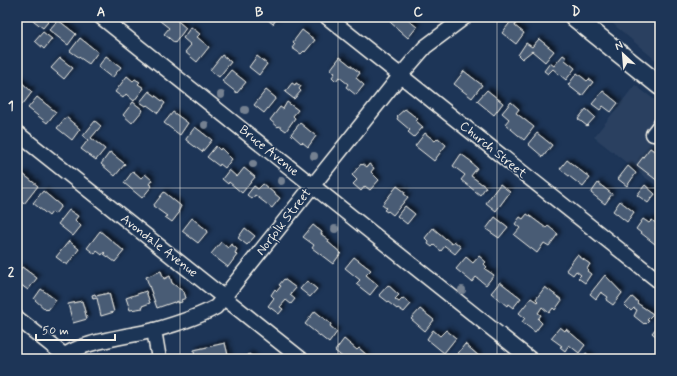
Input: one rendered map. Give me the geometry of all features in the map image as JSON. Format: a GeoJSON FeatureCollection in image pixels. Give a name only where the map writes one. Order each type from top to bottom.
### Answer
{"type":"FeatureCollection","features":[{"type":"Feature","properties":{"kind":"main road"},"geometry":{"type":"LineString","coordinates":[[574,17],[659,84]]}},
{"type":"Feature","properties":{"kind":"street","name":"Bruce Avenue"},"geometry":{"type":"LineString","coordinates":[[101,17],[530,359]]}},
{"type":"Feature","properties":{"kind":"street","name":"Church Street"},"geometry":{"type":"LineString","coordinates":[[327,17],[660,282]]}},
{"type":"Feature","properties":{"kind":"street","name":"Norfolk Street"},"geometry":{"type":"LineString","coordinates":[[62,357],[79,347],[154,330],[197,317],[216,307],[400,76],[425,47],[465,17]]}},
{"type":"Feature","properties":{"kind":"street","name":"Avondale Avenue"},"geometry":{"type":"LineString","coordinates":[[17,133],[301,359]]}},
{"type":"Feature","properties":{"kind":"street"},"geometry":{"type":"LineString","coordinates":[[17,318],[62,357]]}},
{"type":"Feature","properties":{"kind":"street"},"geometry":{"type":"LineString","coordinates":[[154,330],[158,359]]}},
{"type":"Feature","properties":{"kind":"shaded area"},"geometry":{"type":"Polygon","coordinates":[[[605,17],[660,17],[660,64],[659,63],[605,17]]]}},
{"type":"Feature","properties":{"kind":"shaded area"},"geometry":{"type":"Polygon","coordinates":[[[635,85],[660,104],[660,189],[594,137],[635,85]]]}},
{"type":"Feature","properties":{"kind":"building"},"geometry":{"type":"Polygon","coordinates":[[[29,17],[52,17],[43,28],[29,17]]]}},
{"type":"Feature","properties":{"kind":"building"},"geometry":{"type":"Polygon","coordinates":[[[162,17],[173,17],[186,28],[175,43],[164,34],[169,28],[160,21],[162,17]]]}},
{"type":"Feature","properties":{"kind":"building"},"geometry":{"type":"Polygon","coordinates":[[[264,17],[278,17],[273,24],[264,17]]]}},
{"type":"Feature","properties":{"kind":"building"},"geometry":{"type":"Polygon","coordinates":[[[394,17],[407,17],[409,19],[408,20],[417,27],[408,38],[390,22],[394,17]]]}},
{"type":"Feature","properties":{"kind":"building"},"geometry":{"type":"Polygon","coordinates":[[[58,20],[76,34],[68,45],[49,30],[58,20]]]}},
{"type":"Feature","properties":{"kind":"building"},"geometry":{"type":"Polygon","coordinates":[[[512,20],[516,23],[515,26],[524,33],[516,44],[502,33],[512,20]]]}},
{"type":"Feature","properties":{"kind":"building"},"geometry":{"type":"Polygon","coordinates":[[[191,27],[200,34],[197,37],[209,47],[197,62],[185,52],[191,45],[183,38],[191,27]]]}},
{"type":"Feature","properties":{"kind":"building"},"geometry":{"type":"Polygon","coordinates":[[[302,30],[315,40],[305,52],[304,51],[301,54],[292,48],[295,44],[293,42],[302,30]]]}},
{"type":"Feature","properties":{"kind":"building"},"geometry":{"type":"Polygon","coordinates":[[[43,32],[52,39],[44,49],[35,41],[43,32]]]}},
{"type":"Feature","properties":{"kind":"building"},"geometry":{"type":"Polygon","coordinates":[[[80,38],[98,52],[89,64],[70,51],[80,38]]]}},
{"type":"Feature","properties":{"kind":"building"},"geometry":{"type":"Polygon","coordinates":[[[539,39],[554,51],[545,62],[532,51],[522,59],[518,55],[526,43],[532,47],[539,39]]]}},
{"type":"Feature","properties":{"kind":"building"},"geometry":{"type":"Polygon","coordinates":[[[222,55],[231,62],[219,77],[210,70],[222,55]]]}},
{"type":"Feature","properties":{"kind":"building"},"geometry":{"type":"Polygon","coordinates":[[[563,55],[567,58],[565,60],[575,68],[566,80],[553,69],[548,74],[544,71],[550,63],[554,66],[563,55]]]}},
{"type":"Feature","properties":{"kind":"building"},"geometry":{"type":"Polygon","coordinates":[[[106,56],[121,67],[112,78],[98,67],[106,56]]]}},
{"type":"Feature","properties":{"kind":"building"},"geometry":{"type":"Polygon","coordinates":[[[257,56],[267,64],[259,75],[249,67],[257,56]]]}},
{"type":"Feature","properties":{"kind":"building"},"geometry":{"type":"Polygon","coordinates":[[[340,57],[360,73],[356,78],[364,85],[356,95],[346,87],[348,84],[339,77],[336,81],[332,77],[335,73],[330,70],[340,57]]]}},
{"type":"Feature","properties":{"kind":"building"},"geometry":{"type":"Polygon","coordinates":[[[60,58],[73,68],[64,79],[51,68],[60,58]]]}},
{"type":"Feature","properties":{"kind":"building"},"geometry":{"type":"Polygon","coordinates":[[[231,70],[246,82],[237,93],[222,81],[231,70]]]}},
{"type":"Feature","properties":{"kind":"building"},"geometry":{"type":"Polygon","coordinates":[[[464,71],[482,85],[472,98],[454,84],[464,71]]]}},
{"type":"Feature","properties":{"kind":"building"},"geometry":{"type":"Polygon","coordinates":[[[577,73],[587,81],[589,79],[593,82],[582,96],[568,85],[577,73]]]}},
{"type":"Feature","properties":{"kind":"building"},"geometry":{"type":"Polygon","coordinates":[[[127,76],[133,81],[135,79],[140,82],[138,84],[144,88],[134,101],[126,94],[123,98],[115,92],[127,76]]]}},
{"type":"Feature","properties":{"kind":"building"},"geometry":{"type":"Polygon","coordinates":[[[17,78],[32,92],[23,104],[17,99],[17,78]]]}},
{"type":"Feature","properties":{"kind":"building"},"geometry":{"type":"Polygon","coordinates":[[[292,83],[295,85],[296,83],[301,86],[299,89],[301,91],[294,99],[285,92],[292,83]]]}},
{"type":"Feature","properties":{"kind":"building"},"geometry":{"type":"Polygon","coordinates":[[[266,90],[276,98],[264,113],[254,105],[266,90]]]}},
{"type":"Feature","properties":{"kind":"building"},"geometry":{"type":"Polygon","coordinates":[[[487,90],[503,103],[494,115],[477,101],[487,90]]]}},
{"type":"Feature","properties":{"kind":"building"},"geometry":{"type":"Polygon","coordinates":[[[149,91],[165,103],[158,113],[140,102],[149,91]]]}},
{"type":"Feature","properties":{"kind":"building"},"geometry":{"type":"Polygon","coordinates":[[[603,91],[618,103],[611,112],[603,106],[600,110],[592,104],[603,91]]]}},
{"type":"Feature","properties":{"kind":"building"},"geometry":{"type":"Polygon","coordinates":[[[37,97],[56,112],[47,123],[28,108],[37,97]]]}},
{"type":"Feature","properties":{"kind":"building"},"geometry":{"type":"Polygon","coordinates":[[[133,102],[143,110],[132,123],[123,115],[133,102]]]}},
{"type":"Feature","properties":{"kind":"building"},"geometry":{"type":"Polygon","coordinates":[[[287,102],[298,110],[293,116],[295,118],[286,131],[279,126],[278,127],[270,120],[280,107],[283,109],[287,102]]]}},
{"type":"Feature","properties":{"kind":"building"},"geometry":{"type":"Polygon","coordinates":[[[511,102],[519,109],[516,113],[534,127],[524,140],[505,124],[509,119],[502,113],[511,102]]]}},
{"type":"Feature","properties":{"kind":"building"},"geometry":{"type":"Polygon","coordinates":[[[405,109],[418,119],[416,121],[423,127],[414,137],[408,132],[410,130],[397,119],[397,116],[405,109]]]}},
{"type":"Feature","properties":{"kind":"building"},"geometry":{"type":"Polygon","coordinates":[[[586,109],[595,117],[587,126],[578,119],[586,109]]]}},
{"type":"Feature","properties":{"kind":"building"},"geometry":{"type":"Polygon","coordinates":[[[173,112],[188,123],[180,135],[164,123],[173,112]]]}},
{"type":"Feature","properties":{"kind":"building"},"geometry":{"type":"Polygon","coordinates":[[[66,117],[80,129],[72,140],[57,128],[66,117]]]}},
{"type":"Feature","properties":{"kind":"building"},"geometry":{"type":"Polygon","coordinates":[[[95,121],[101,126],[91,138],[105,149],[96,160],[81,149],[88,140],[83,136],[95,121]]]}},
{"type":"Feature","properties":{"kind":"building"},"geometry":{"type":"Polygon","coordinates":[[[300,123],[316,136],[308,147],[291,134],[300,123]]]}},
{"type":"Feature","properties":{"kind":"building"},"geometry":{"type":"Polygon","coordinates":[[[195,127],[212,140],[202,152],[186,140],[195,127]]]}},
{"type":"Feature","properties":{"kind":"building"},"geometry":{"type":"Polygon","coordinates":[[[425,133],[435,141],[438,138],[446,145],[434,161],[415,146],[425,133]]]}},
{"type":"Feature","properties":{"kind":"building"},"geometry":{"type":"Polygon","coordinates":[[[537,133],[552,145],[543,157],[528,144],[537,133]]]}},
{"type":"Feature","properties":{"kind":"building"},"geometry":{"type":"Polygon","coordinates":[[[216,146],[220,150],[221,148],[232,159],[225,168],[220,164],[219,166],[207,157],[216,146]]]}},
{"type":"Feature","properties":{"kind":"building"},"geometry":{"type":"Polygon","coordinates":[[[650,148],[660,155],[659,182],[637,165],[650,148]]]}},
{"type":"Feature","properties":{"kind":"building"},"geometry":{"type":"Polygon","coordinates":[[[110,152],[125,164],[115,176],[101,164],[110,152]]]}},
{"type":"Feature","properties":{"kind":"building"},"geometry":{"type":"Polygon","coordinates":[[[461,154],[472,162],[471,163],[477,168],[471,176],[486,187],[480,195],[461,180],[465,175],[453,166],[461,154]]]}},
{"type":"Feature","properties":{"kind":"building"},"geometry":{"type":"Polygon","coordinates":[[[567,160],[590,178],[583,187],[560,169],[567,160]]]}},
{"type":"Feature","properties":{"kind":"building"},"geometry":{"type":"Polygon","coordinates":[[[361,164],[367,167],[369,164],[374,168],[371,172],[379,180],[370,190],[365,186],[361,191],[353,184],[357,180],[352,175],[361,164]]]}},
{"type":"Feature","properties":{"kind":"building"},"geometry":{"type":"Polygon","coordinates":[[[628,166],[636,173],[627,186],[618,179],[628,166]]]}},
{"type":"Feature","properties":{"kind":"building"},"geometry":{"type":"Polygon","coordinates":[[[244,168],[255,177],[242,193],[229,182],[228,184],[222,179],[229,170],[237,177],[244,168]]]}},
{"type":"Feature","properties":{"kind":"building"},"geometry":{"type":"Polygon","coordinates":[[[133,171],[141,178],[145,174],[152,180],[149,184],[152,186],[142,198],[124,183],[133,171]]]}},
{"type":"Feature","properties":{"kind":"building"},"geometry":{"type":"Polygon","coordinates":[[[23,174],[38,186],[24,204],[17,198],[20,195],[17,193],[17,181],[23,174]]]}},
{"type":"Feature","properties":{"kind":"building"},"geometry":{"type":"Polygon","coordinates":[[[598,183],[612,194],[605,204],[591,193],[598,183]]]}},
{"type":"Feature","properties":{"kind":"building"},"geometry":{"type":"Polygon","coordinates":[[[263,184],[280,198],[272,208],[255,195],[252,199],[247,195],[254,186],[258,189],[263,184]]]}},
{"type":"Feature","properties":{"kind":"building"},"geometry":{"type":"Polygon","coordinates":[[[500,184],[510,192],[496,211],[486,203],[500,184]]]}},
{"type":"Feature","properties":{"kind":"building"},"geometry":{"type":"Polygon","coordinates":[[[645,185],[655,194],[648,203],[637,195],[645,185]]]}},
{"type":"Feature","properties":{"kind":"building"},"geometry":{"type":"Polygon","coordinates":[[[397,186],[405,192],[404,194],[408,197],[393,215],[384,210],[386,208],[382,205],[397,186]]]}},
{"type":"Feature","properties":{"kind":"building"},"geometry":{"type":"Polygon","coordinates":[[[43,191],[61,206],[55,214],[52,212],[49,216],[33,203],[43,191]]]}},
{"type":"Feature","properties":{"kind":"building"},"geometry":{"type":"Polygon","coordinates":[[[164,192],[181,206],[178,212],[179,213],[172,222],[165,217],[167,216],[153,206],[164,192]]]}},
{"type":"Feature","properties":{"kind":"building"},"geometry":{"type":"Polygon","coordinates":[[[620,201],[634,212],[627,222],[613,211],[620,201]]]}},
{"type":"Feature","properties":{"kind":"building"},"geometry":{"type":"Polygon","coordinates":[[[405,206],[415,214],[407,224],[397,216],[405,206]]]}},
{"type":"Feature","properties":{"kind":"building"},"geometry":{"type":"Polygon","coordinates":[[[69,210],[78,216],[75,220],[81,226],[73,236],[58,224],[69,210]]]}},
{"type":"Feature","properties":{"kind":"building"},"geometry":{"type":"Polygon","coordinates":[[[527,214],[546,228],[548,226],[558,234],[549,246],[544,243],[537,253],[514,235],[520,228],[515,224],[520,217],[523,219],[527,214]]]}},
{"type":"Feature","properties":{"kind":"building"},"geometry":{"type":"Polygon","coordinates":[[[495,217],[508,227],[499,238],[486,229],[495,217]]]}},
{"type":"Feature","properties":{"kind":"building"},"geometry":{"type":"Polygon","coordinates":[[[192,218],[208,231],[198,243],[182,231],[192,218]]]}},
{"type":"Feature","properties":{"kind":"building"},"geometry":{"type":"Polygon","coordinates":[[[643,219],[649,223],[652,220],[658,225],[655,229],[660,233],[660,248],[636,229],[643,219]]]}},
{"type":"Feature","properties":{"kind":"building"},"geometry":{"type":"Polygon","coordinates":[[[313,225],[322,232],[321,234],[329,240],[328,242],[341,253],[333,264],[312,248],[314,245],[303,237],[313,225]]]}},
{"type":"Feature","properties":{"kind":"building"},"geometry":{"type":"Polygon","coordinates":[[[245,228],[255,236],[247,245],[238,238],[245,228]]]}},
{"type":"Feature","properties":{"kind":"building"},"geometry":{"type":"Polygon","coordinates":[[[433,228],[452,244],[454,241],[461,247],[455,254],[445,246],[441,251],[434,245],[432,247],[428,244],[429,242],[425,238],[433,228]]]}},
{"type":"Feature","properties":{"kind":"building"},"geometry":{"type":"Polygon","coordinates":[[[100,231],[124,251],[115,262],[104,254],[104,252],[102,255],[97,251],[95,254],[87,248],[100,231]]]}},
{"type":"Feature","properties":{"kind":"building"},"geometry":{"type":"Polygon","coordinates":[[[69,241],[79,249],[67,265],[56,257],[69,241]]]}},
{"type":"Feature","properties":{"kind":"building"},"geometry":{"type":"Polygon","coordinates":[[[221,242],[228,248],[231,244],[237,249],[235,253],[237,255],[228,267],[211,254],[221,242]]]}},
{"type":"Feature","properties":{"kind":"building"},"geometry":{"type":"Polygon","coordinates":[[[577,255],[590,264],[587,271],[591,274],[585,283],[578,278],[581,275],[576,271],[573,275],[566,270],[577,255]]]}},
{"type":"Feature","properties":{"kind":"building"},"geometry":{"type":"Polygon","coordinates":[[[479,256],[486,262],[484,264],[487,267],[485,269],[494,275],[486,285],[476,277],[472,282],[456,269],[466,257],[473,263],[479,256]]]}},
{"type":"Feature","properties":{"kind":"building"},"geometry":{"type":"Polygon","coordinates":[[[354,257],[371,270],[366,275],[378,285],[370,295],[356,284],[360,280],[345,268],[354,257]]]}},
{"type":"Feature","properties":{"kind":"building"},"geometry":{"type":"Polygon","coordinates":[[[22,267],[37,278],[28,290],[17,282],[17,273],[22,267]]]}},
{"type":"Feature","properties":{"kind":"building"},"geometry":{"type":"Polygon","coordinates":[[[161,271],[164,279],[170,276],[172,283],[184,292],[186,298],[181,300],[182,302],[178,303],[178,301],[157,308],[146,277],[161,271]]]}},
{"type":"Feature","properties":{"kind":"building"},"geometry":{"type":"Polygon","coordinates":[[[605,275],[622,293],[613,305],[606,300],[608,297],[601,292],[596,299],[590,294],[605,275]]]}},
{"type":"Feature","properties":{"kind":"building"},"geometry":{"type":"Polygon","coordinates":[[[284,279],[296,288],[290,295],[295,299],[291,304],[286,300],[280,307],[283,309],[279,314],[268,306],[274,298],[271,295],[275,289],[277,291],[281,286],[279,285],[284,279]]]}},
{"type":"Feature","properties":{"kind":"building"},"geometry":{"type":"Polygon","coordinates":[[[307,281],[317,289],[310,297],[300,289],[307,281]]]}},
{"type":"Feature","properties":{"kind":"building"},"geometry":{"type":"Polygon","coordinates":[[[500,282],[521,298],[513,308],[508,304],[507,306],[491,293],[500,282]]]}},
{"type":"Feature","properties":{"kind":"building"},"geometry":{"type":"Polygon","coordinates":[[[388,285],[399,295],[395,299],[399,302],[403,298],[411,304],[404,312],[398,308],[397,309],[379,295],[388,285]]]}},
{"type":"Feature","properties":{"kind":"building"},"geometry":{"type":"Polygon","coordinates":[[[545,287],[562,300],[555,310],[553,308],[549,313],[542,307],[538,313],[541,315],[538,319],[542,323],[535,332],[522,322],[525,318],[519,313],[531,298],[537,302],[538,301],[536,299],[545,287]]]}},
{"type":"Feature","properties":{"kind":"building"},"geometry":{"type":"Polygon","coordinates":[[[41,289],[56,300],[48,310],[46,310],[34,299],[41,289]]]}},
{"type":"Feature","properties":{"kind":"building"},"geometry":{"type":"Polygon","coordinates":[[[146,291],[150,303],[142,306],[143,308],[130,310],[126,298],[146,291]]]}},
{"type":"Feature","properties":{"kind":"building"},"geometry":{"type":"Polygon","coordinates":[[[109,293],[114,312],[101,316],[97,298],[93,299],[92,295],[95,294],[96,296],[109,293]]]}},
{"type":"Feature","properties":{"kind":"building"},"geometry":{"type":"Polygon","coordinates":[[[632,297],[638,302],[637,303],[653,314],[647,320],[649,321],[646,324],[634,316],[637,310],[634,308],[631,311],[625,305],[632,297]]]}},
{"type":"Feature","properties":{"kind":"building"},"geometry":{"type":"Polygon","coordinates":[[[82,301],[87,319],[73,323],[68,304],[82,301]]]}},
{"type":"Feature","properties":{"kind":"building"},"geometry":{"type":"Polygon","coordinates":[[[420,309],[434,320],[425,331],[411,319],[420,309]]]}},
{"type":"Feature","properties":{"kind":"building"},"geometry":{"type":"Polygon","coordinates":[[[315,311],[331,324],[330,326],[337,332],[329,343],[305,324],[315,311]]]}},
{"type":"Feature","properties":{"kind":"building"},"geometry":{"type":"Polygon","coordinates":[[[660,323],[660,347],[656,343],[659,339],[652,333],[660,323]]]}},
{"type":"Feature","properties":{"kind":"building"},"geometry":{"type":"Polygon","coordinates":[[[560,327],[565,331],[566,329],[585,345],[579,353],[569,345],[565,351],[560,347],[562,346],[551,338],[560,327]]]}},
{"type":"Feature","properties":{"kind":"building"},"geometry":{"type":"Polygon","coordinates":[[[433,330],[440,336],[446,330],[456,338],[444,353],[427,339],[433,330]]]}},
{"type":"Feature","properties":{"kind":"building"},"geometry":{"type":"Polygon","coordinates":[[[344,339],[357,350],[359,348],[368,356],[366,359],[345,359],[335,351],[344,339]]]}},
{"type":"Feature","properties":{"kind":"building"},"geometry":{"type":"Polygon","coordinates":[[[225,343],[229,359],[195,359],[194,350],[225,343]]]}},
{"type":"Feature","properties":{"kind":"building"},"geometry":{"type":"Polygon","coordinates":[[[465,344],[479,356],[477,359],[460,359],[456,356],[465,344]]]}},
{"type":"Feature","properties":{"kind":"building"},"geometry":{"type":"Polygon","coordinates":[[[586,353],[593,359],[582,359],[586,353]]]}},
{"type":"Feature","properties":{"kind":"building"},"geometry":{"type":"Polygon","coordinates":[[[249,354],[255,359],[245,359],[249,354]]]}}]}
